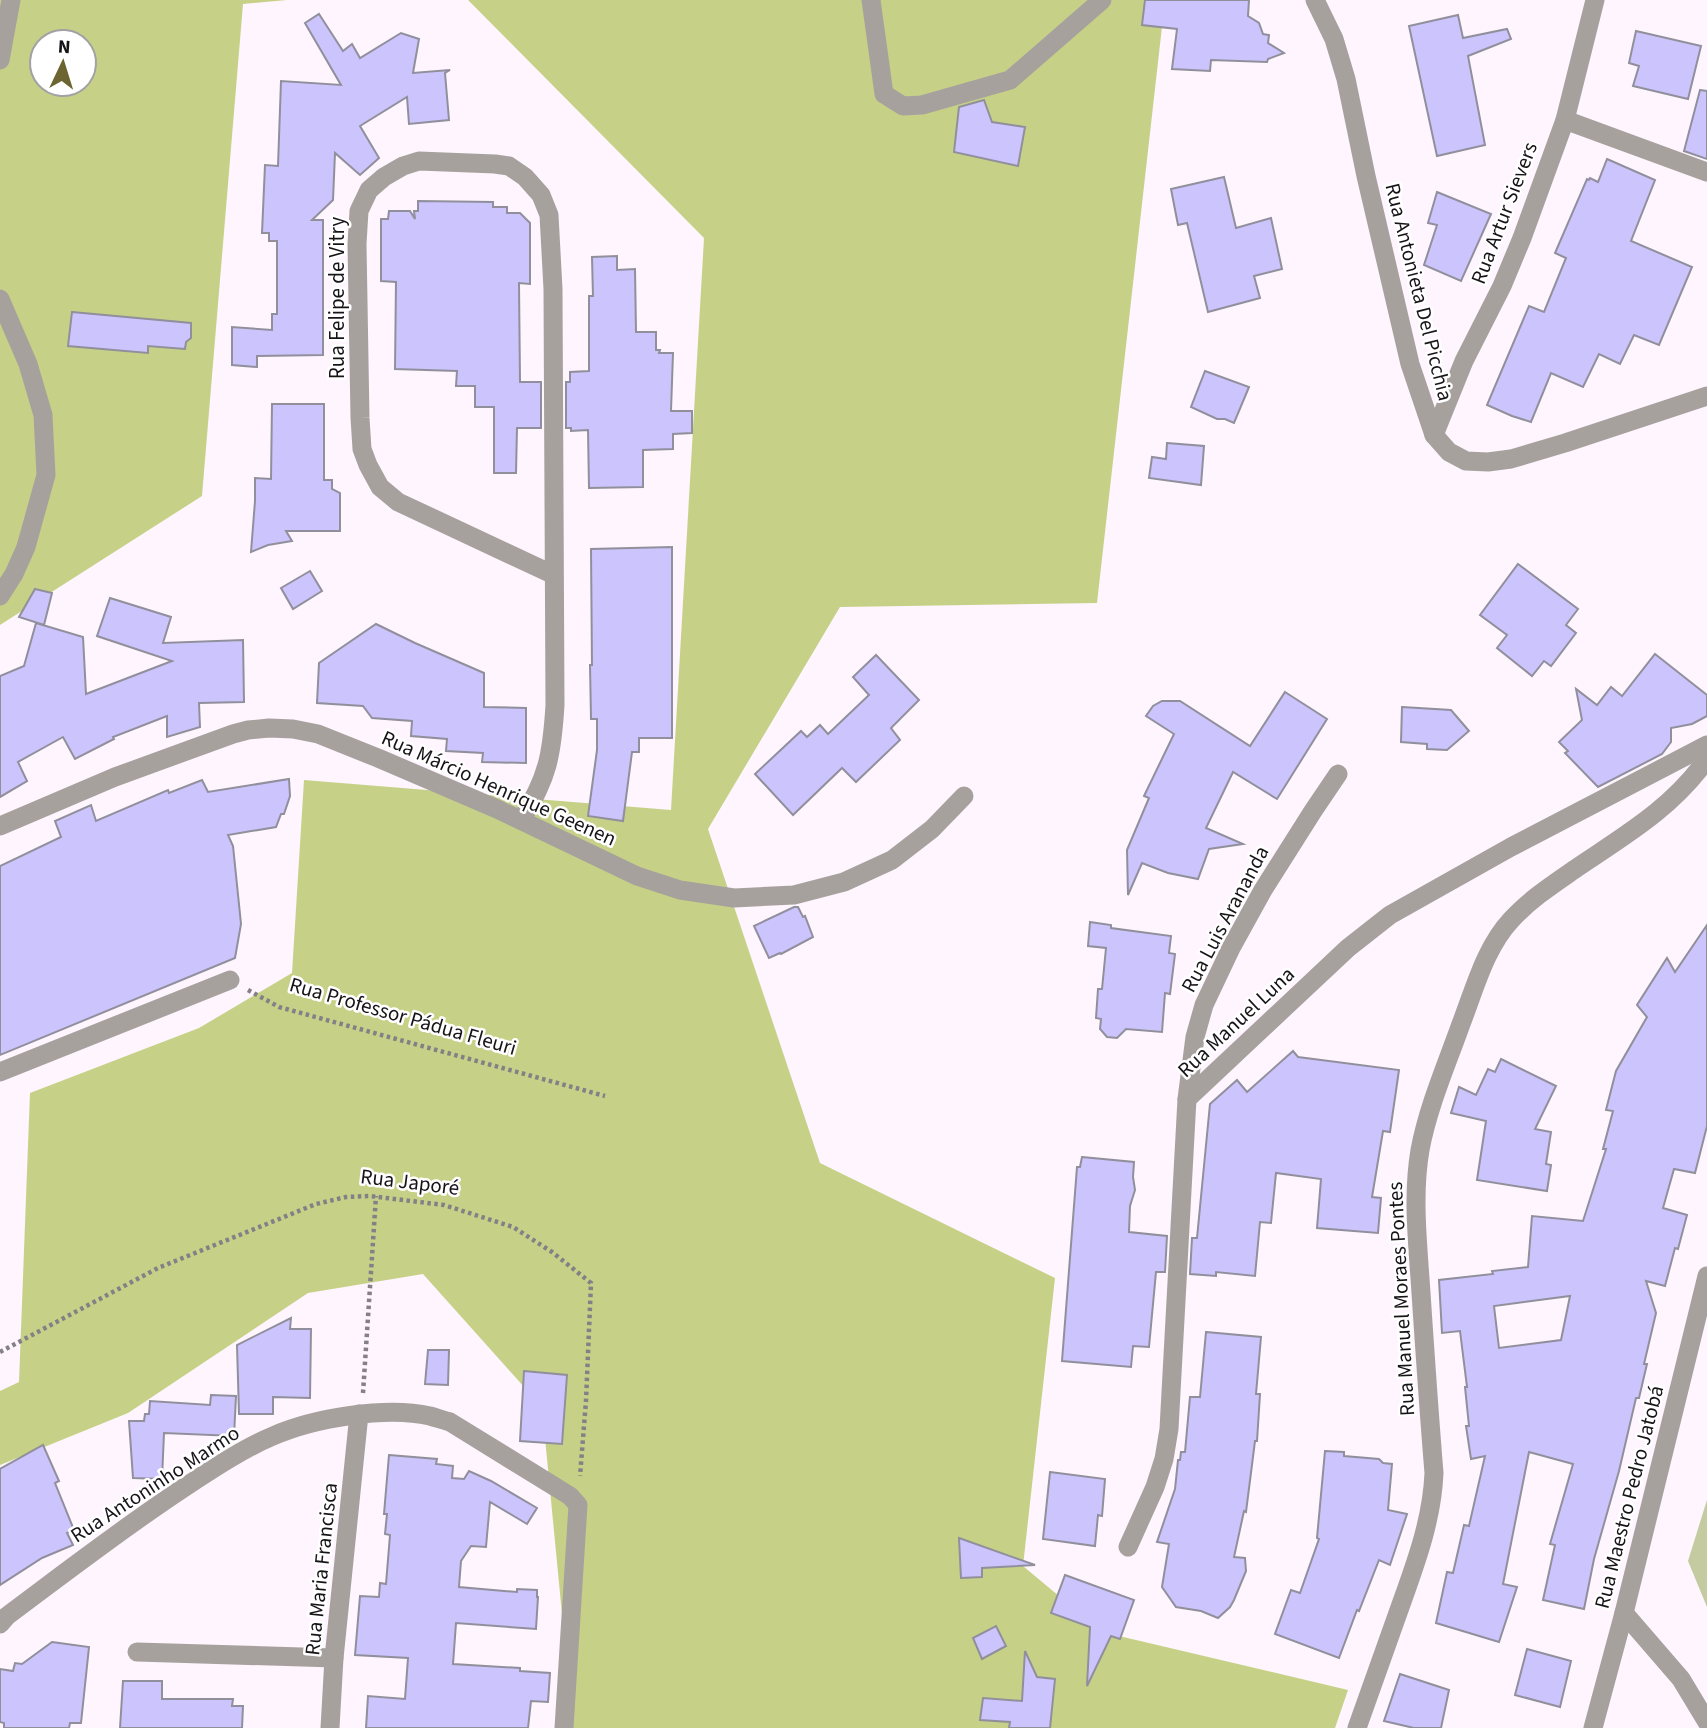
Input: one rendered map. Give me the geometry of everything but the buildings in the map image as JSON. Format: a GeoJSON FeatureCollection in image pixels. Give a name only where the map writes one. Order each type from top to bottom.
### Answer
{"type":"FeatureCollection","features":[{"type":"Feature","properties":{"kind":"street"},"geometry":{"type":"LineString","coordinates":[[0,60],[11,0]]}},
{"type":"Feature","properties":{"kind":"street"},"geometry":{"type":"LineString","coordinates":[[871,0],[884,94],[903,106],[922,105],[1010,80],[1102,0]]}},
{"type":"Feature","properties":{"kind":"street","name":"Rua Antonieta Del Picchia"},"geometry":{"type":"LineString","coordinates":[[1315,0],[1334,40],[1346,79],[1410,364],[1434,435],[1449,452],[1466,461],[1511,459],[1707,396]]}},
{"type":"Feature","properties":{"kind":"street","name":"Rua Artur Sievers"},"geometry":{"type":"LineString","coordinates":[[1434,435],[1464,361],[1502,286],[1522,238],[1564,120],[1595,0]]}},
{"type":"Feature","properties":{"kind":"street"},"geometry":{"type":"LineString","coordinates":[[1564,120],[1707,172]]}},
{"type":"Feature","properties":{"kind":"street","name":"Rua Felipe de Vitry"},"geometry":{"type":"LineString","coordinates":[[521,820],[544,779],[550,755],[555,705],[553,289],[549,215],[541,194],[525,177],[509,166],[419,161],[403,166],[369,190],[359,211],[357,244],[360,418],[362,449],[368,466],[380,487],[398,502],[554,575]]}},
{"type":"Feature","properties":{"kind":"street"},"geometry":{"type":"LineString","coordinates":[[0,299],[28,363],[43,415],[46,475],[26,547],[15,574],[0,596]]}},
{"type":"Feature","properties":{"kind":"street","name":"Rua Márcio Henrique Geenen"},"geometry":{"type":"LineString","coordinates":[[0,826],[115,777],[241,732],[269,728],[293,729],[318,734],[378,758],[521,820],[637,876],[680,890],[734,898],[794,895],[844,881],[892,860],[932,829],[964,796]]}},
{"type":"Feature","properties":{"kind":"street","name":"Rua Manuel Luna"},"geometry":{"type":"LineString","coordinates":[[1128,1547],[1156,1487],[1170,1429],[1187,1099],[1338,957],[1390,915],[1511,847],[1707,745]]}},
{"type":"Feature","properties":{"kind":"street","name":"Rua Manuel Moraes Pontes"},"geometry":{"type":"LineString","coordinates":[[1357,1728],[1417,1559],[1433,1495],[1434,1473],[1415,1190],[1420,1150],[1430,1109],[1481,970],[1495,941],[1512,919],[1547,888],[1662,809],[1692,780],[1707,759]]}},
{"type":"Feature","properties":{"kind":"street","name":"Rua Luis Arananda"},"geometry":{"type":"LineString","coordinates":[[1187,1099],[1195,1037],[1204,1005],[1231,948],[1264,890],[1338,774]]}},
{"type":"Feature","properties":{"kind":"street"},"geometry":{"type":"LineString","coordinates":[[0,1072],[230,980]]}},
{"type":"Feature","properties":{"kind":"street","name":"Rua Maestro Pedro Jatobá"},"geometry":{"type":"LineString","coordinates":[[1593,1728],[1707,1276]]}},
{"type":"Feature","properties":{"kind":"street","name":"Rua Antoninho Marmo"},"geometry":{"type":"LineString","coordinates":[[0,1624],[137,1519],[212,1469],[272,1436],[307,1424],[359,1414],[404,1413],[450,1422],[570,1496],[578,1505]]}},
{"type":"Feature","properties":{"kind":"street","name":"Rua Maria Francisca"},"geometry":{"type":"LineString","coordinates":[[330,1728],[334,1658],[359,1414]]}},
{"type":"Feature","properties":{"kind":"street"},"geometry":{"type":"LineString","coordinates":[[564,1728],[578,1505]]}},
{"type":"Feature","properties":{"kind":"street"},"geometry":{"type":"LineString","coordinates":[[1624,1613],[1681,1679],[1707,1722]]}},
{"type":"Feature","properties":{"kind":"street"},"geometry":{"type":"LineString","coordinates":[[137,1652],[334,1658]]}},
{"type":"Feature","properties":{"kind":"path","name":"Rua Professor Pádua Fleuri"},"geometry":{"type":"LineString","coordinates":[[230,980],[279,1007],[606,1096]]}},
{"type":"Feature","properties":{"kind":"path","name":"Rua Japoré"},"geometry":{"type":"LineString","coordinates":[[0,1352],[158,1268],[316,1204],[346,1197],[376,1196],[444,1205],[513,1227],[552,1252],[591,1283],[578,1505]]}},
{"type":"Feature","properties":{"kind":"path"},"geometry":{"type":"LineString","coordinates":[[359,1414],[363,1394],[376,1196]]}},
{"type":"Feature","properties":{"kind":"green space"},"geometry":{"type":"Polygon","coordinates":[[[0,0],[287,0],[243,4],[202,496],[0,625],[0,0]]]}},
{"type":"Feature","properties":{"kind":"green space"},"geometry":{"type":"Polygon","coordinates":[[[468,0],[1165,0],[1097,603],[840,607],[708,829],[820,1163],[1055,1278],[1023,1566],[1102,1632],[1348,1690],[1335,1728],[573,1728],[542,1407],[423,1274],[308,1293],[128,1413],[0,1465],[0,1391],[19,1382],[30,1093],[199,1028],[292,973],[304,780],[671,810],[704,238],[468,0]]]}},
{"type":"Feature","properties":{"kind":"green space"},"geometry":{"type":"Polygon","coordinates":[[[1707,1500],[1707,1607],[1688,1561],[1707,1500]]]}}]}
